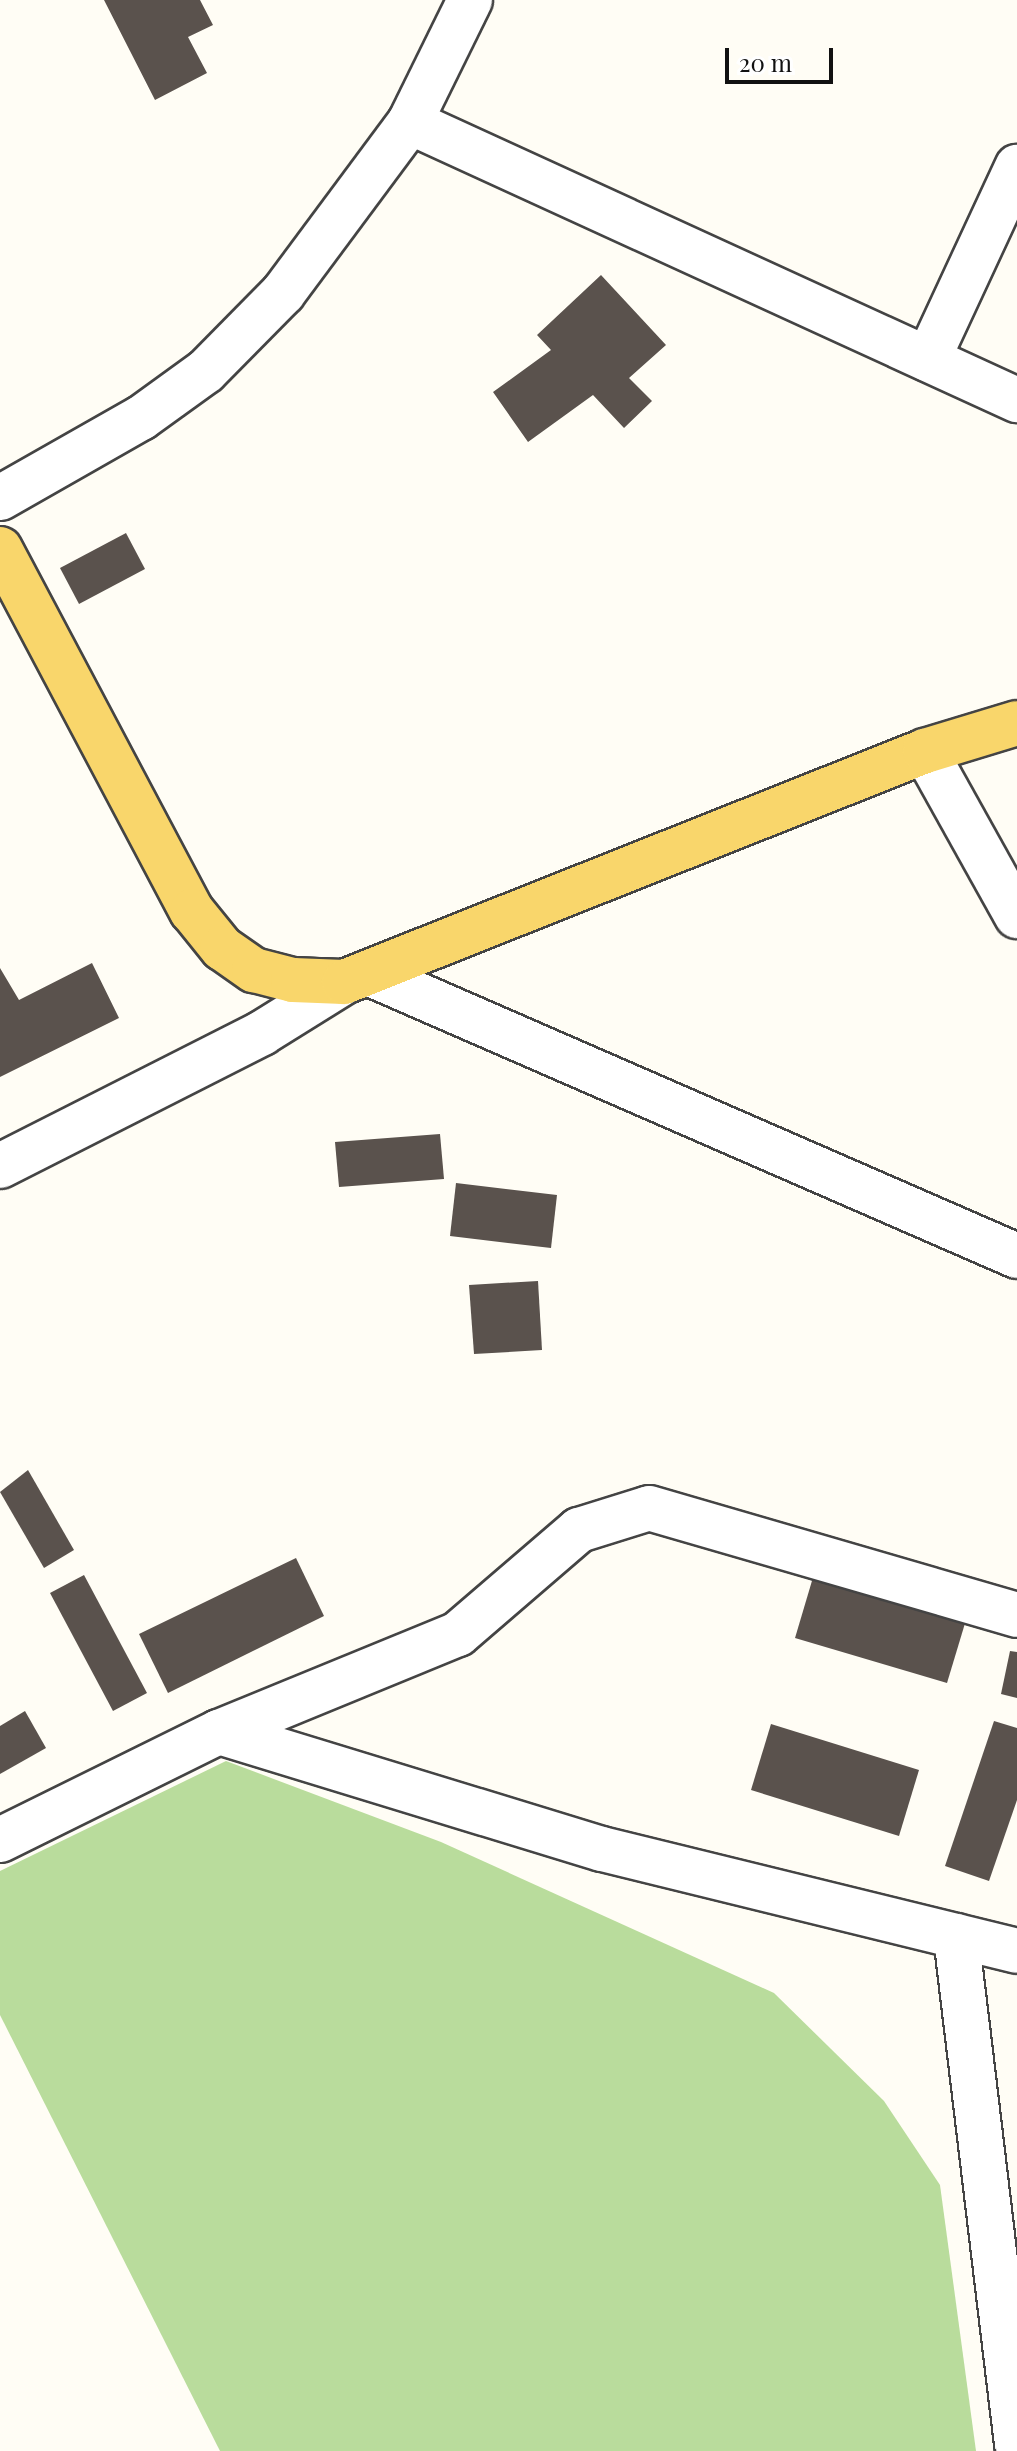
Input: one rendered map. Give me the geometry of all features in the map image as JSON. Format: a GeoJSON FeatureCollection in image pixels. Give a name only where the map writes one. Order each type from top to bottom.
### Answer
{"type":"FeatureCollection","features":[{"type":"Feature","properties":{"kind":"main road"},"geometry":{"type":"LineString","coordinates":[[0,549],[192,911],[222,948],[254,970],[356,978],[925,751],[1017,723]]}},
{"type":"Feature","properties":{"kind":"street"},"geometry":{"type":"LineString","coordinates":[[0,498],[141,418],[206,371],[283,293],[410,122],[470,0]]}},
{"type":"Feature","properties":{"kind":"street"},"geometry":{"type":"LineString","coordinates":[[410,122],[1017,400]]}},
{"type":"Feature","properties":{"kind":"street"},"geometry":{"type":"LineString","coordinates":[[928,359],[1017,167]]}},
{"type":"Feature","properties":{"kind":"street"},"geometry":{"type":"LineString","coordinates":[[925,751],[1017,916]]}},
{"type":"Feature","properties":{"kind":"street"},"geometry":{"type":"LineString","coordinates":[[0,1166],[262,1033],[356,978],[1017,1256]]}},
{"type":"Feature","properties":{"kind":"street"},"geometry":{"type":"LineString","coordinates":[[0,1840],[219,1732],[458,1634],[579,1530],[649,1508],[1017,1615]]}},
{"type":"Feature","properties":{"kind":"street"},"geometry":{"type":"LineString","coordinates":[[219,1732],[602,1849],[1017,1951]]}},
{"type":"Feature","properties":{"kind":"street"},"geometry":{"type":"LineString","coordinates":[[956,1936],[1008,2268],[1017,2444]]}},
{"type":"Feature","properties":{"kind":"green space"},"geometry":{"type":"Polygon","coordinates":[[[226,1761],[441,1842],[774,1993],[884,2101],[940,2185],[976,2451],[220,2451],[0,2015],[0,1871],[226,1761]]]}},
{"type":"Feature","properties":{"kind":"building"},"geometry":{"type":"Polygon","coordinates":[[[104,0],[200,0],[213,25],[188,37],[207,73],[155,100],[104,0]]]}},
{"type":"Feature","properties":{"kind":"building"},"geometry":{"type":"Polygon","coordinates":[[[601,275],[666,345],[629,378],[652,401],[624,428],[593,395],[528,442],[493,392],[551,350],[537,335],[601,275]]]}},
{"type":"Feature","properties":{"kind":"building"},"geometry":{"type":"Polygon","coordinates":[[[126,533],[145,569],[79,604],[60,568],[126,533]]]}},
{"type":"Feature","properties":{"kind":"building"},"geometry":{"type":"Polygon","coordinates":[[[92,963],[119,1018],[0,1077],[0,968],[19,1000],[92,963]]]}},
{"type":"Feature","properties":{"kind":"building"},"geometry":{"type":"Polygon","coordinates":[[[440,1134],[444,1179],[339,1187],[335,1142],[440,1134]]]}},
{"type":"Feature","properties":{"kind":"building"},"geometry":{"type":"Polygon","coordinates":[[[456,1183],[557,1195],[551,1248],[450,1236],[456,1183]]]}},
{"type":"Feature","properties":{"kind":"building"},"geometry":{"type":"Polygon","coordinates":[[[538,1281],[542,1350],[474,1354],[469,1285],[538,1281]]]}},
{"type":"Feature","properties":{"kind":"building"},"geometry":{"type":"Polygon","coordinates":[[[28,1470],[74,1550],[44,1568],[0,1492],[28,1470]]]}},
{"type":"Feature","properties":{"kind":"building"},"geometry":{"type":"Polygon","coordinates":[[[296,1558],[324,1616],[168,1693],[139,1634],[296,1558]]]}},
{"type":"Feature","properties":{"kind":"building"},"geometry":{"type":"Polygon","coordinates":[[[814,1574],[966,1620],[947,1683],[795,1638],[814,1574]]]}},
{"type":"Feature","properties":{"kind":"building"},"geometry":{"type":"Polygon","coordinates":[[[84,1575],[147,1693],[113,1711],[50,1593],[84,1575]]]}},
{"type":"Feature","properties":{"kind":"building"},"geometry":{"type":"Polygon","coordinates":[[[1010,1651],[1017,1652],[1017,1698],[1001,1694],[1010,1651]]]}},
{"type":"Feature","properties":{"kind":"building"},"geometry":{"type":"Polygon","coordinates":[[[25,1711],[46,1748],[0,1774],[0,1726],[25,1711]]]}},
{"type":"Feature","properties":{"kind":"building"},"geometry":{"type":"Polygon","coordinates":[[[994,1721],[1017,1728],[1017,1800],[989,1881],[945,1866],[994,1721]]]}},
{"type":"Feature","properties":{"kind":"building"},"geometry":{"type":"Polygon","coordinates":[[[771,1724],[919,1770],[899,1836],[751,1790],[771,1724]]]}}]}
